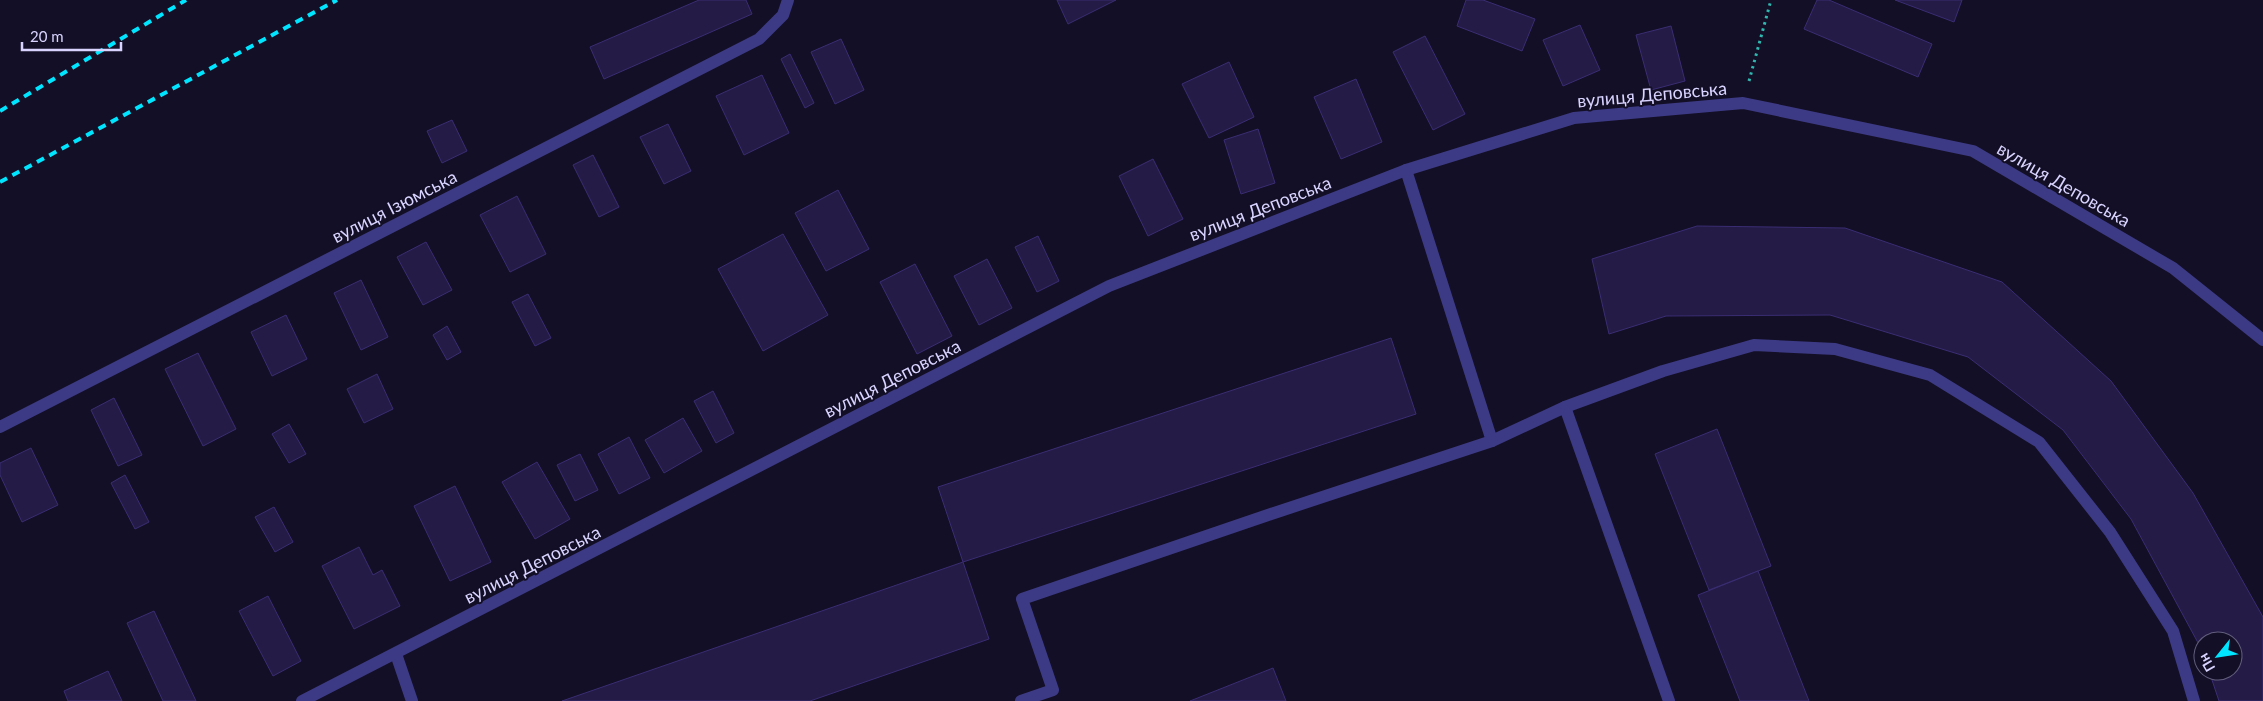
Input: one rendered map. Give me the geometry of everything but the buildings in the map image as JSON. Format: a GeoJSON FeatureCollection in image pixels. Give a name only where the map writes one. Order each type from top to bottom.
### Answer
{"type":"FeatureCollection","features":[{"type":"Feature","properties":{"kind":"street","name":"вулиця Ізюмська"},"geometry":{"type":"LineString","coordinates":[[0,427],[759,39],[783,15],[788,0]]}},
{"type":"Feature","properties":{"kind":"street","name":"вулиця Деповська"},"geometry":{"type":"LineString","coordinates":[[302,701],[1109,286],[1406,170],[1574,118],[1743,103],[1973,151],[2173,268],[2263,340]]}},
{"type":"Feature","properties":{"kind":"street"},"geometry":{"type":"LineString","coordinates":[[1406,170],[1492,441]]}},
{"type":"Feature","properties":{"kind":"street"},"geometry":{"type":"LineString","coordinates":[[1021,701],[1053,690],[1022,599],[1492,441],[1566,407],[1662,371],[1754,345],[1835,349],[1930,375],[2039,442],[2110,532],[2173,632],[2194,701]]}},
{"type":"Feature","properties":{"kind":"street"},"geometry":{"type":"LineString","coordinates":[[1566,407],[1669,701]]}},
{"type":"Feature","properties":{"kind":"street"},"geometry":{"type":"LineString","coordinates":[[396,654],[412,701]]}},
{"type":"Feature","properties":{"kind":"path"},"geometry":{"type":"LineString","coordinates":[[1743,103],[1771,0]]}},
{"type":"Feature","properties":{"kind":"railway"},"geometry":{"type":"LineString","coordinates":[[0,111],[186,0]]}},
{"type":"Feature","properties":{"kind":"railway"},"geometry":{"type":"LineString","coordinates":[[0,182],[337,0]]}}]}
